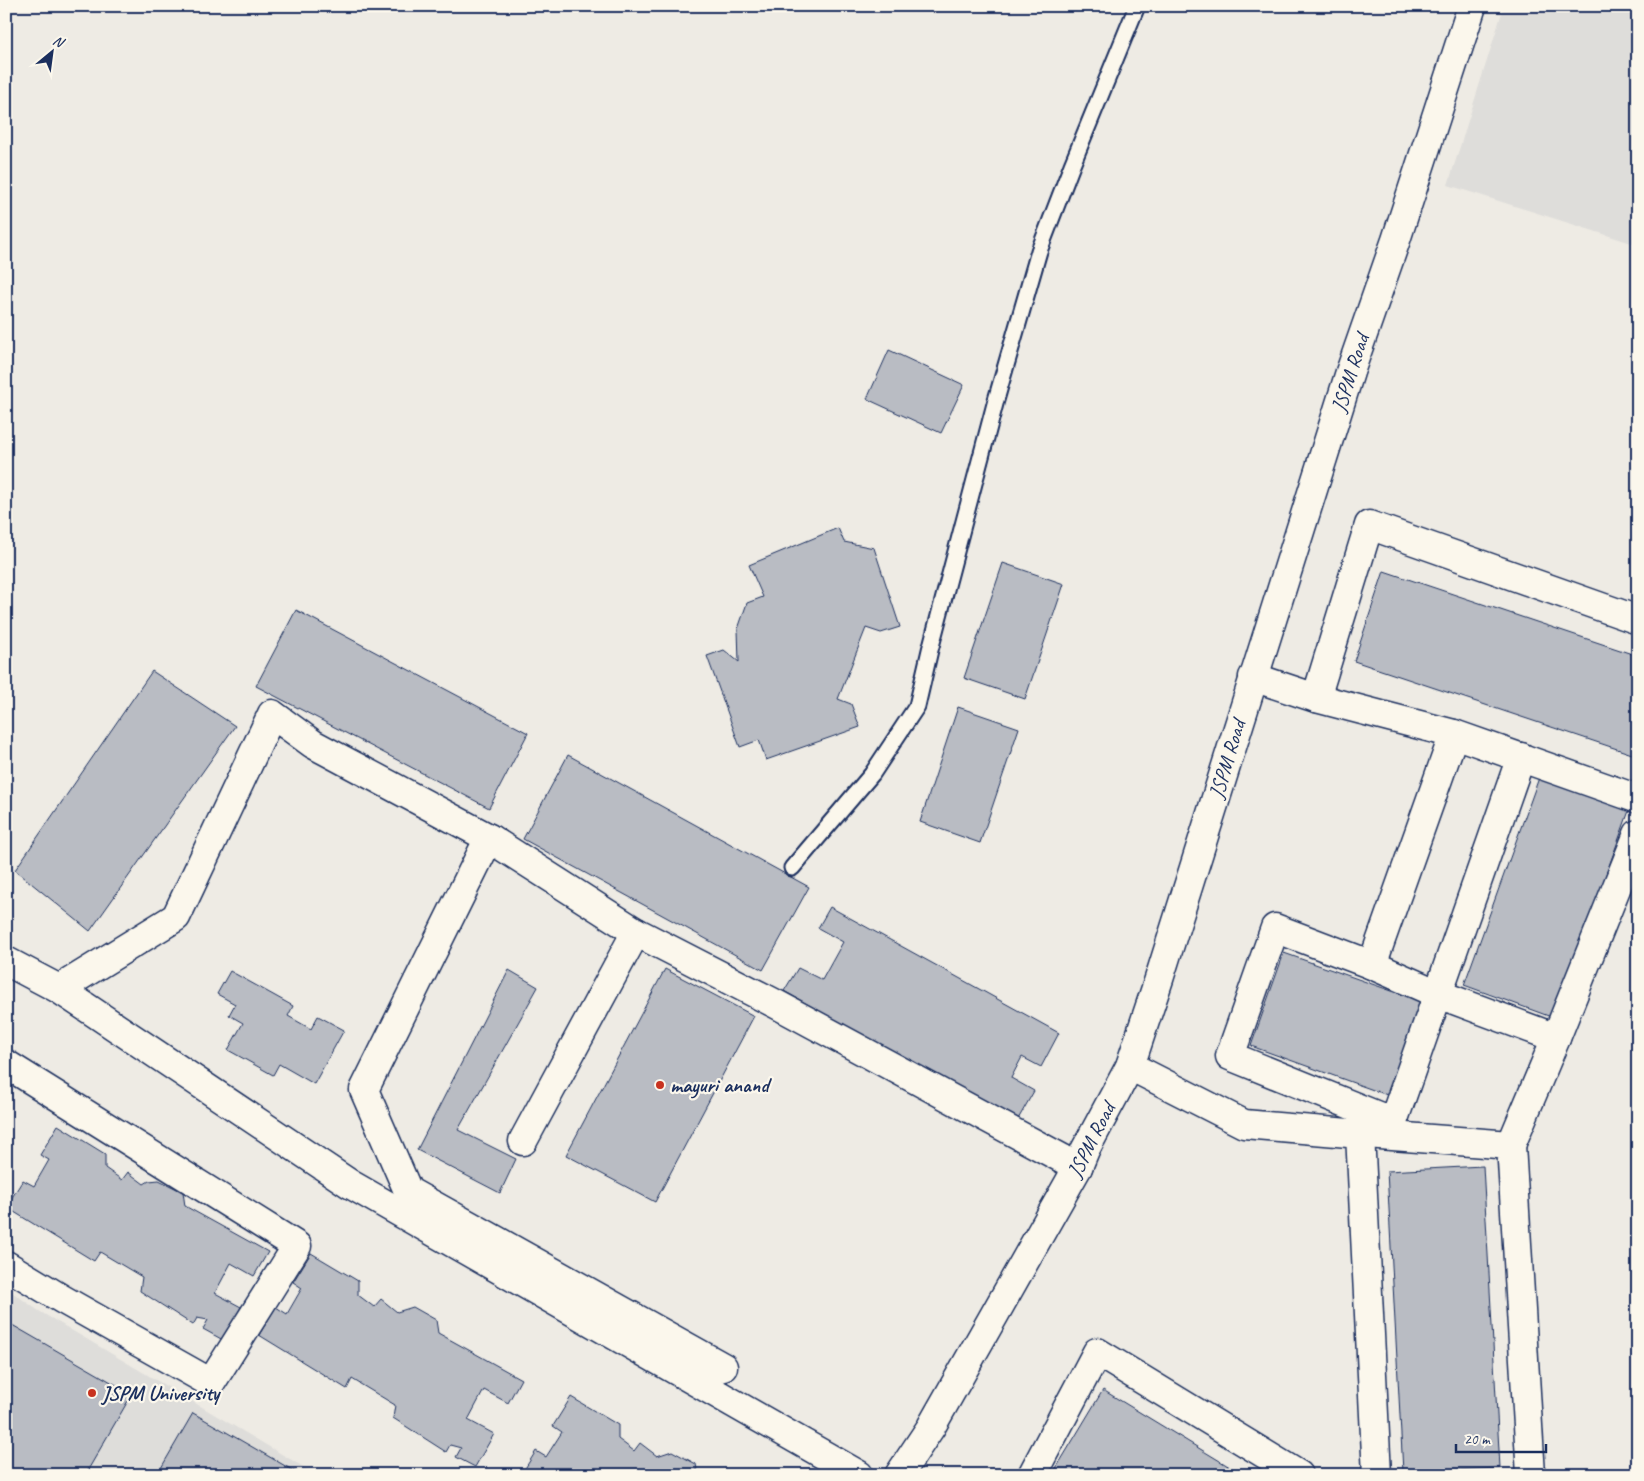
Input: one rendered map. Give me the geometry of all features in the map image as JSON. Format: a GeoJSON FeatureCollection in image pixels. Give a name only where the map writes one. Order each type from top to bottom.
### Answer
{"type":"FeatureCollection","features":[{"type":"Feature","properties":{"kind":"street","name":"JSPM Road"},"geometry":{"type":"LineString","coordinates":[[899,1475],[931,1427],[1078,1167],[1130,1066],[1350,372],[1396,240],[1472,6]]}},
{"type":"Feature","properties":{"kind":"street"},"geometry":{"type":"LineString","coordinates":[[1316,698],[1369,526],[1638,620]]}},
{"type":"Feature","properties":{"kind":"street"},"geometry":{"type":"LineString","coordinates":[[1253,677],[1316,698],[1454,734],[1638,799]]}},
{"type":"Feature","properties":{"kind":"street"},"geometry":{"type":"LineString","coordinates":[[59,989],[176,917],[272,714],[313,744],[489,838],[636,932],[776,1004],[1078,1167]]}},
{"type":"Feature","properties":{"kind":"street"},"geometry":{"type":"LineString","coordinates":[[1372,965],[1454,734]]}},
{"type":"Feature","properties":{"kind":"street"},"geometry":{"type":"LineString","coordinates":[[1391,1129],[1521,757]]}},
{"type":"Feature","properties":{"kind":"street"},"geometry":{"type":"LineString","coordinates":[[1531,1475],[1511,1145],[1638,834]]}},
{"type":"Feature","properties":{"kind":"street"},"geometry":{"type":"LineString","coordinates":[[489,838],[364,1090],[408,1191],[722,1367]]}},
{"type":"Feature","properties":{"kind":"street"},"geometry":{"type":"LineString","coordinates":[[1391,1129],[1230,1056],[1275,928],[1372,965],[1438,994],[1556,1038]]}},
{"type":"Feature","properties":{"kind":"street"},"geometry":{"type":"LineString","coordinates":[[523,1141],[636,932]]}},
{"type":"Feature","properties":{"kind":"street"},"geometry":{"type":"LineString","coordinates":[[6,961],[59,989],[350,1184],[859,1475]]}},
{"type":"Feature","properties":{"kind":"street"},"geometry":{"type":"LineString","coordinates":[[6,1064],[297,1246],[211,1383],[62,1299],[6,1265]]}},
{"type":"Feature","properties":{"kind":"street"},"geometry":{"type":"LineString","coordinates":[[1130,1066],[1244,1124],[1360,1134],[1391,1129],[1511,1145]]}},
{"type":"Feature","properties":{"kind":"street"},"geometry":{"type":"LineString","coordinates":[[1360,1134],[1377,1475]]}},
{"type":"Feature","properties":{"kind":"street"},"geometry":{"type":"LineString","coordinates":[[1032,1475],[1097,1352],[1299,1475]]}},
{"type":"Feature","properties":{"kind":"lane"},"geometry":{"type":"LineString","coordinates":[[792,868],[872,774],[917,706],[993,409],[1039,251],[1137,6]]}},
{"type":"Feature","properties":{"kind":"shaded area"},"geometry":{"type":"Polygon","coordinates":[[[1504,6],[1638,6],[1638,245],[1448,185],[1504,6]]]}},
{"type":"Feature","properties":{"kind":"shaded area","name":"JSPM University"},"geometry":{"type":"Polygon","coordinates":[[[6,1288],[39,1311],[317,1475],[6,1475],[6,1288]]]}},
{"type":"Feature","properties":{"kind":"building"},"geometry":{"type":"Polygon","coordinates":[[[889,350],[964,385],[941,433],[867,399],[889,350]]]}},
{"type":"Feature","properties":{"kind":"building"},"geometry":{"type":"Polygon","coordinates":[[[838,528],[844,542],[874,548],[900,627],[881,633],[866,628],[838,699],[851,704],[860,727],[766,760],[759,740],[740,747],[707,656],[724,650],[739,662],[738,629],[747,603],[763,597],[749,565],[838,528]]]}},
{"type":"Feature","properties":{"kind":"building"},"geometry":{"type":"Polygon","coordinates":[[[1003,563],[1064,584],[1025,699],[964,678],[1003,563]]]}},
{"type":"Feature","properties":{"kind":"building"},"geometry":{"type":"Polygon","coordinates":[[[1384,571],[1638,656],[1638,756],[1354,661],[1384,571]]]}},
{"type":"Feature","properties":{"kind":"building"},"geometry":{"type":"Polygon","coordinates":[[[296,610],[528,733],[489,808],[256,686],[296,610]]]}},
{"type":"Feature","properties":{"kind":"building"},"geometry":{"type":"Polygon","coordinates":[[[152,671],[235,726],[90,931],[15,870],[152,671]]]}},
{"type":"Feature","properties":{"kind":"building"},"geometry":{"type":"Polygon","coordinates":[[[958,707],[1019,728],[980,843],[920,822],[958,707]]]}},
{"type":"Feature","properties":{"kind":"building"},"geometry":{"type":"Polygon","coordinates":[[[568,755],[809,887],[763,970],[523,839],[568,755]]]}},
{"type":"Feature","properties":{"kind":"building"},"geometry":{"type":"Polygon","coordinates":[[[1540,775],[1630,808],[1554,1018],[1464,985],[1540,775]]]}},
{"type":"Feature","properties":{"kind":"building"},"geometry":{"type":"Polygon","coordinates":[[[830,907],[1059,1033],[1041,1067],[1022,1057],[1011,1078],[1034,1091],[1017,1121],[784,991],[798,968],[822,980],[843,942],[818,928],[830,907]]]}},
{"type":"Feature","properties":{"kind":"building"},"geometry":{"type":"Polygon","coordinates":[[[1284,953],[1423,1002],[1390,1096],[1251,1046],[1284,953]]]}},
{"type":"Feature","properties":{"kind":"building","name":"mayuri anand"},"geometry":{"type":"Polygon","coordinates":[[[665,969],[754,1016],[655,1202],[566,1155],[665,969]]]}},
{"type":"Feature","properties":{"kind":"building"},"geometry":{"type":"Polygon","coordinates":[[[509,970],[538,987],[458,1130],[516,1159],[500,1193],[417,1150],[509,970]]]}},
{"type":"Feature","properties":{"kind":"building"},"geometry":{"type":"Polygon","coordinates":[[[230,971],[293,1006],[288,1016],[311,1029],[318,1016],[344,1030],[314,1084],[279,1064],[273,1075],[228,1050],[243,1023],[229,1015],[235,1004],[217,994],[230,971]]]}},
{"type":"Feature","properties":{"kind":"building"},"geometry":{"type":"Polygon","coordinates":[[[58,1125],[105,1154],[105,1168],[122,1180],[128,1172],[144,1184],[149,1181],[159,1180],[183,1192],[185,1206],[268,1252],[254,1276],[231,1263],[215,1293],[241,1307],[223,1340],[203,1329],[208,1320],[197,1318],[193,1325],[140,1291],[142,1277],[100,1252],[94,1261],[6,1207],[23,1180],[34,1186],[49,1160],[40,1155],[58,1125]]]}},
{"type":"Feature","properties":{"kind":"building"},"geometry":{"type":"Polygon","coordinates":[[[1483,1166],[1500,1468],[1403,1472],[1387,1171],[1483,1166]]]}},
{"type":"Feature","properties":{"kind":"building"},"geometry":{"type":"Polygon","coordinates":[[[311,1253],[358,1281],[358,1295],[374,1307],[381,1299],[397,1312],[413,1307],[436,1320],[438,1333],[521,1379],[508,1403],[484,1390],[468,1420],[494,1434],[475,1467],[456,1457],[461,1448],[450,1445],[446,1452],[393,1418],[395,1405],[352,1379],[347,1389],[259,1335],[276,1307],[287,1314],[302,1288],[293,1282],[311,1253]]]}},
{"type":"Feature","properties":{"kind":"building"},"geometry":{"type":"Polygon","coordinates":[[[7,1322],[132,1394],[85,1475],[6,1475],[7,1322]]]}},
{"type":"Feature","properties":{"kind":"building"},"geometry":{"type":"Polygon","coordinates":[[[1103,1390],[1243,1475],[1052,1475],[1103,1390]]]}},
{"type":"Feature","properties":{"kind":"building"},"geometry":{"type":"Polygon","coordinates":[[[571,1397],[618,1425],[618,1439],[634,1451],[640,1443],[657,1456],[672,1451],[696,1464],[698,1475],[521,1475],[536,1451],[546,1457],[562,1432],[553,1426],[571,1397]]]}},
{"type":"Feature","properties":{"kind":"building"},"geometry":{"type":"Polygon","coordinates":[[[193,1413],[301,1475],[157,1475],[193,1413]]]}},
{"type":"Feature","properties":{"kind":"place","name":"mayuri anand"},"geometry":{"type":"Point","coordinates":[660,1085]}},
{"type":"Feature","properties":{"kind":"place","name":"JSPM University"},"geometry":{"type":"Point","coordinates":[92,1393]}}]}
